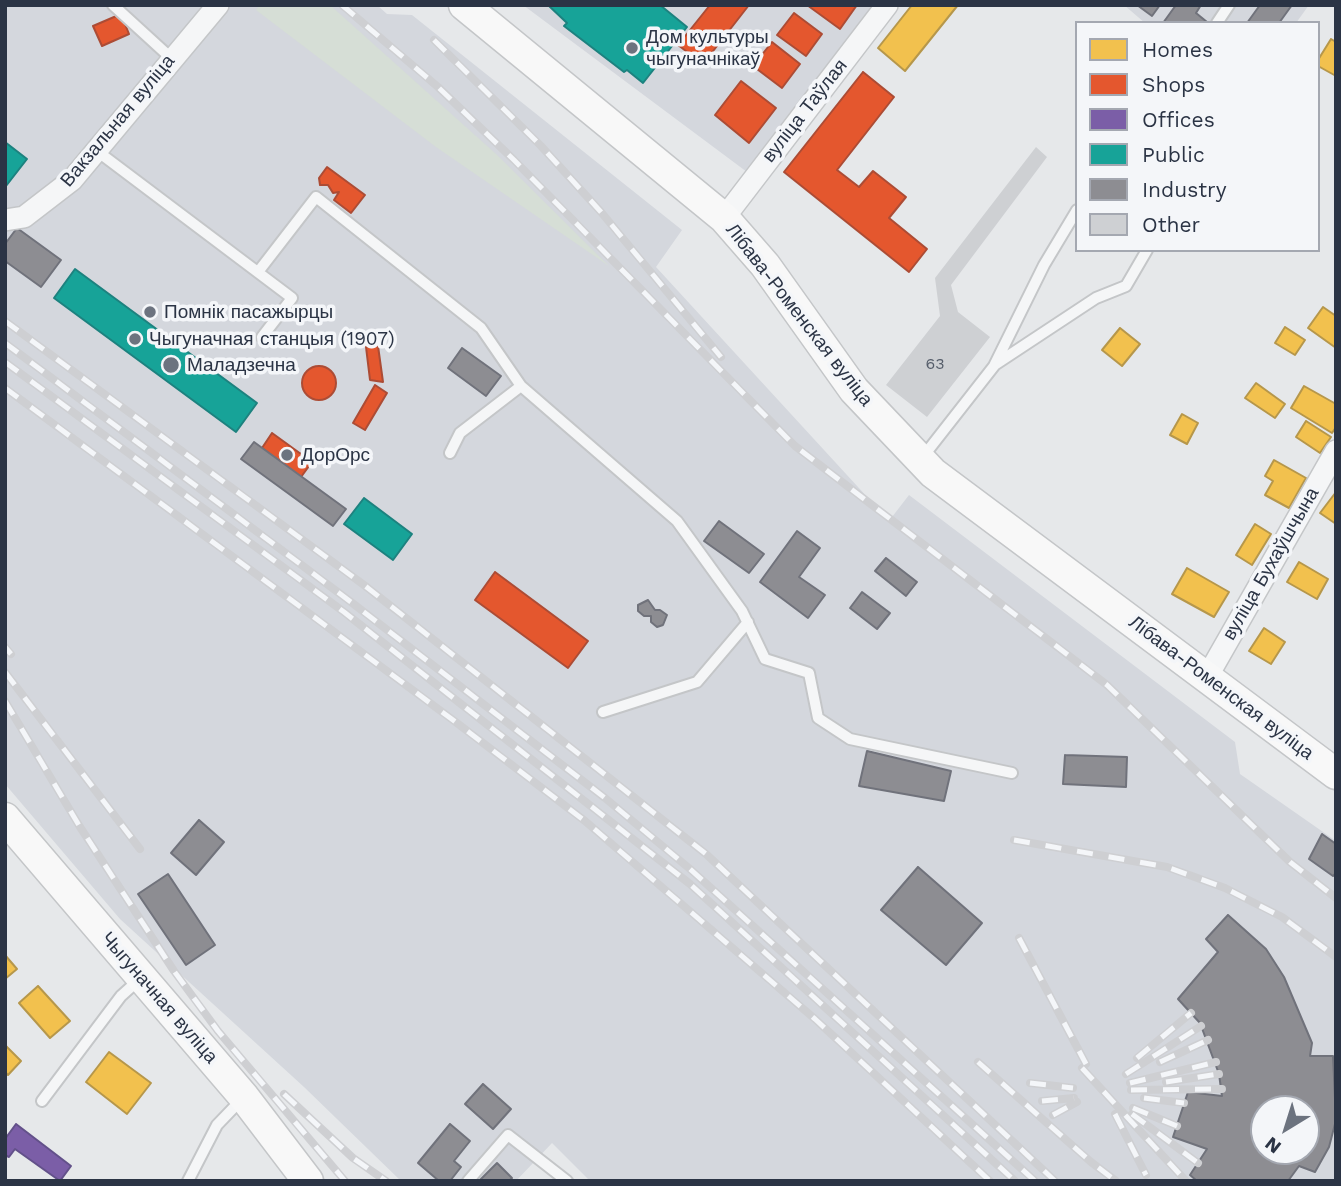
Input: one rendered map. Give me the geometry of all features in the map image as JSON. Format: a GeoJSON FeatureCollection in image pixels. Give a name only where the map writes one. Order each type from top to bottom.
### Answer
{"type":"FeatureCollection","features":[{"type":"Feature","properties":{"kind":"main road","name":"Лібава-Роменская вуліца"},"geometry":{"type":"LineString","coordinates":[[464,5],[723,218],[765,265],[854,390],[920,461],[1336,774]]}},
{"type":"Feature","properties":{"kind":"main road","name":"Чыгуначная вуліца"},"geometry":{"type":"LineString","coordinates":[[5,818],[244,1097],[308,1181]]}},
{"type":"Feature","properties":{"kind":"street","name":"Вакзальная вуліца"},"geometry":{"type":"LineString","coordinates":[[5,220],[24,217],[38,209],[72,180],[171,58],[218,5]]}},
{"type":"Feature","properties":{"kind":"street","name":"вуліца Таўлая"},"geometry":{"type":"LineString","coordinates":[[723,218],[887,5]]}},
{"type":"Feature","properties":{"kind":"street","name":"вуліца Бухаўшчына"},"geometry":{"type":"LineString","coordinates":[[1207,677],[1336,451]]}},
{"type":"Feature","properties":{"kind":"lane"},"geometry":{"type":"LineString","coordinates":[[113,5],[171,58]]}},
{"type":"Feature","properties":{"kind":"lane"},"geometry":{"type":"LineString","coordinates":[[1218,21],[1229,5]]}},
{"type":"Feature","properties":{"kind":"lane"},"geometry":{"type":"LineString","coordinates":[[97,151],[292,298],[262,337]]}},
{"type":"Feature","properties":{"kind":"lane"},"geometry":{"type":"LineString","coordinates":[[258,272],[316,197],[481,328],[521,386],[677,521],[748,622],[765,659],[809,673],[818,719],[850,739],[1012,773]]}},
{"type":"Feature","properties":{"kind":"lane"},"geometry":{"type":"LineString","coordinates":[[920,461],[994,366],[1044,265],[1075,213]]}},
{"type":"Feature","properties":{"kind":"lane"},"geometry":{"type":"LineString","coordinates":[[994,366],[1096,298],[1126,286],[1146,252]]}},
{"type":"Feature","properties":{"kind":"lane"},"geometry":{"type":"LineString","coordinates":[[450,453],[460,433],[521,386]]}},
{"type":"Feature","properties":{"kind":"lane"},"geometry":{"type":"LineString","coordinates":[[603,712],[697,682],[748,622]]}},
{"type":"Feature","properties":{"kind":"lane"},"geometry":{"type":"LineString","coordinates":[[42,1101],[121,996],[142,977]]}},
{"type":"Feature","properties":{"kind":"lane"},"geometry":{"type":"LineString","coordinates":[[188,1181],[217,1125],[244,1097]]}},
{"type":"Feature","properties":{"kind":"lane"},"geometry":{"type":"LineString","coordinates":[[468,1181],[509,1135],[560,1178]]}},
{"type":"Feature","properties":{"kind":"shaded area"},"geometry":{"type":"Polygon","coordinates":[[[5,5],[377,5],[387,14],[412,15],[682,230],[656,267],[869,499],[892,517],[909,495],[1235,742],[1240,774],[1336,841],[1336,1181],[590,1181],[552,1143],[516,1181],[401,1181],[304,1087],[120,919],[5,784],[5,5]]]}},
{"type":"Feature","properties":{"kind":"shaded area"},"geometry":{"type":"Polygon","coordinates":[[[260,5],[330,5],[496,154],[609,266],[436,147],[256,10],[260,5]]]}},
{"type":"Feature","properties":{"kind":"shaded area"},"geometry":{"type":"Polygon","coordinates":[[[523,5],[874,5],[747,172],[523,5]]]}},
{"type":"Feature","properties":{"kind":"shaded area"},"geometry":{"type":"Polygon","coordinates":[[[1124,5],[1309,5],[1297,21],[1143,21],[1124,5]]]}},
{"type":"Feature","properties":{"kind":"building: Homes"},"geometry":{"type":"Polygon","coordinates":[[[912,5],[958,5],[905,71],[878,48],[912,5]]]}},
{"type":"Feature","properties":{"kind":"building: Homes"},"geometry":{"type":"Polygon","coordinates":[[[1331,39],[1336,42],[1336,76],[1320,67],[1320,57],[1331,39]]]}},
{"type":"Feature","properties":{"kind":"building: Homes"},"geometry":{"type":"Polygon","coordinates":[[[1323,307],[1336,316],[1336,348],[1308,328],[1323,307]]]}},
{"type":"Feature","properties":{"kind":"building: Homes"},"geometry":{"type":"Polygon","coordinates":[[[1285,327],[1305,340],[1295,355],[1275,343],[1285,327]]]}},
{"type":"Feature","properties":{"kind":"building: Homes"},"geometry":{"type":"Polygon","coordinates":[[[1120,328],[1140,344],[1122,366],[1102,350],[1120,328]]]}},
{"type":"Feature","properties":{"kind":"building: Homes"},"geometry":{"type":"Polygon","coordinates":[[[1256,383],[1285,404],[1275,418],[1245,398],[1256,383]]]}},
{"type":"Feature","properties":{"kind":"building: Homes"},"geometry":{"type":"Polygon","coordinates":[[[1304,386],[1336,404],[1336,427],[1332,433],[1291,408],[1304,386]]]}},
{"type":"Feature","properties":{"kind":"building: Homes"},"geometry":{"type":"Polygon","coordinates":[[[1182,414],[1198,423],[1187,444],[1170,435],[1182,414]]]}},
{"type":"Feature","properties":{"kind":"building: Homes"},"geometry":{"type":"Polygon","coordinates":[[[1306,421],[1331,437],[1320,453],[1296,437],[1306,421]]]}},
{"type":"Feature","properties":{"kind":"building: Homes"},"geometry":{"type":"Polygon","coordinates":[[[1274,460],[1306,478],[1289,508],[1265,495],[1273,481],[1265,476],[1274,460]]]}},
{"type":"Feature","properties":{"kind":"building: Homes"},"geometry":{"type":"Polygon","coordinates":[[[1336,492],[1336,524],[1320,513],[1336,492]]]}},
{"type":"Feature","properties":{"kind":"building: Homes"},"geometry":{"type":"Polygon","coordinates":[[[1255,524],[1271,534],[1252,565],[1236,555],[1255,524]]]}},
{"type":"Feature","properties":{"kind":"building: Homes"},"geometry":{"type":"Polygon","coordinates":[[[1299,562],[1328,579],[1317,599],[1287,582],[1299,562]]]}},
{"type":"Feature","properties":{"kind":"building: Homes"},"geometry":{"type":"Polygon","coordinates":[[[1187,568],[1229,592],[1214,617],[1172,594],[1187,568]]]}},
{"type":"Feature","properties":{"kind":"building: Homes"},"geometry":{"type":"Polygon","coordinates":[[[1264,628],[1285,642],[1271,664],[1249,651],[1264,628]]]}},
{"type":"Feature","properties":{"kind":"building: Homes"},"geometry":{"type":"Polygon","coordinates":[[[5,955],[17,969],[5,979],[5,955]]]}},
{"type":"Feature","properties":{"kind":"building: Homes"},"geometry":{"type":"Polygon","coordinates":[[[38,986],[70,1021],[50,1038],[19,1003],[38,986]]]}},
{"type":"Feature","properties":{"kind":"building: Homes"},"geometry":{"type":"Polygon","coordinates":[[[5,1045],[21,1061],[8,1075],[5,1072],[5,1045]]]}},
{"type":"Feature","properties":{"kind":"building: Homes"},"geometry":{"type":"Polygon","coordinates":[[[109,1052],[151,1083],[127,1114],[86,1082],[109,1052]]]}},
{"type":"Feature","properties":{"kind":"building: Shops"},"geometry":{"type":"Polygon","coordinates":[[[710,5],[749,5],[703,64],[678,45],[710,5]]]}},
{"type":"Feature","properties":{"kind":"building: Shops"},"geometry":{"type":"Polygon","coordinates":[[[807,5],[857,5],[840,29],[807,5]]]}},
{"type":"Feature","properties":{"kind":"building: Shops"},"geometry":{"type":"Polygon","coordinates":[[[794,13],[822,34],[806,56],[777,35],[794,13]]]}},
{"type":"Feature","properties":{"kind":"building: Shops"},"geometry":{"type":"Polygon","coordinates":[[[121,14],[129,34],[102,46],[93,26],[121,14]]]}},
{"type":"Feature","properties":{"kind":"building: Shops"},"geometry":{"type":"Polygon","coordinates":[[[772,42],[800,64],[782,88],[753,66],[772,42]]]}},
{"type":"Feature","properties":{"kind":"building: Shops"},"geometry":{"type":"Polygon","coordinates":[[[863,72],[894,97],[837,170],[859,187],[873,171],[906,197],[889,218],[927,249],[909,272],[784,172],[863,72]]]}},
{"type":"Feature","properties":{"kind":"building: Shops"},"geometry":{"type":"Polygon","coordinates":[[[741,81],[776,108],[749,143],[715,115],[741,81]]]}},
{"type":"Feature","properties":{"kind":"building: Shops"},"geometry":{"type":"Polygon","coordinates":[[[327,167],[365,195],[351,213],[334,200],[339,192],[333,193],[328,185],[320,185],[319,178],[327,167]]]}},
{"type":"Feature","properties":{"kind":"building: Shops"},"geometry":{"type":"Polygon","coordinates":[[[370,332],[375,344],[366,347],[361,335],[370,332]]]}},
{"type":"Feature","properties":{"kind":"building: Shops"},"geometry":{"type":"Polygon","coordinates":[[[378,346],[383,382],[370,380],[366,347],[378,346]]]}},
{"type":"Feature","properties":{"kind":"building: Shops"},"geometry":{"type":"Polygon","coordinates":[[[319,366],[331,371],[336,383],[331,395],[319,400],[307,395],[302,383],[307,371],[319,366]]]}},
{"type":"Feature","properties":{"kind":"building: Shops"},"geometry":{"type":"Polygon","coordinates":[[[375,385],[387,393],[365,430],[353,423],[375,385]]]}},
{"type":"Feature","properties":{"kind":"building: Shops","name":"ДорОрс"},"geometry":{"type":"Polygon","coordinates":[[[272,433],[312,462],[301,477],[262,448],[272,433]]]}},
{"type":"Feature","properties":{"kind":"building: Shops"},"geometry":{"type":"Polygon","coordinates":[[[495,572],[588,641],[568,668],[475,600],[495,572]]]}},
{"type":"Feature","properties":{"kind":"building: Offices"},"geometry":{"type":"Polygon","coordinates":[[[16,1124],[71,1166],[60,1181],[15,1149],[9,1157],[5,1155],[5,1139],[16,1124]]]}},
{"type":"Feature","properties":{"kind":"building: Public","name":"Дом культуры чыгуначнікаў"},"geometry":{"type":"Polygon","coordinates":[[[548,5],[660,5],[687,27],[643,83],[627,70],[624,72],[564,26],[567,23],[548,5]]]}},
{"type":"Feature","properties":{"kind":"building: Public"},"geometry":{"type":"Polygon","coordinates":[[[5,142],[27,159],[6,186],[5,185],[5,142]]]}},
{"type":"Feature","properties":{"kind":"building: Public"},"geometry":{"type":"Polygon","coordinates":[[[75,269],[257,403],[236,432],[54,298],[75,269]]]}},
{"type":"Feature","properties":{"kind":"building: Public"},"geometry":{"type":"Polygon","coordinates":[[[364,498],[412,534],[393,560],[344,524],[364,498]]]}},
{"type":"Feature","properties":{"kind":"building: Industry"},"geometry":{"type":"Polygon","coordinates":[[[1137,5],[1160,5],[1152,16],[1137,5]]]}},
{"type":"Feature","properties":{"kind":"building: Industry"},"geometry":{"type":"Polygon","coordinates":[[[1176,5],[1201,5],[1196,13],[1206,21],[1164,21],[1176,5]]]}},
{"type":"Feature","properties":{"kind":"building: Industry"},"geometry":{"type":"Polygon","coordinates":[[[1260,5],[1292,5],[1280,21],[1248,21],[1260,5]]]}},
{"type":"Feature","properties":{"kind":"building: Industry"},"geometry":{"type":"Polygon","coordinates":[[[17,228],[61,260],[41,287],[5,261],[5,244],[17,228]]]}},
{"type":"Feature","properties":{"kind":"building: Industry"},"geometry":{"type":"Polygon","coordinates":[[[462,348],[501,376],[486,396],[448,368],[462,348]]]}},
{"type":"Feature","properties":{"kind":"building: Industry"},"geometry":{"type":"Polygon","coordinates":[[[254,442],[346,509],[333,526],[241,459],[254,442]]]}},
{"type":"Feature","properties":{"kind":"building: Industry"},"geometry":{"type":"Polygon","coordinates":[[[719,521],[764,554],[749,573],[704,541],[719,521]]]}},
{"type":"Feature","properties":{"kind":"building: Industry"},"geometry":{"type":"Polygon","coordinates":[[[797,531],[820,548],[799,577],[825,595],[808,618],[760,582],[797,531]]]}},
{"type":"Feature","properties":{"kind":"building: Industry"},"geometry":{"type":"Polygon","coordinates":[[[886,558],[917,582],[906,596],[875,571],[886,558]]]}},
{"type":"Feature","properties":{"kind":"building: Industry"},"geometry":{"type":"Polygon","coordinates":[[[862,592],[890,613],[877,629],[850,608],[862,592]]]}},
{"type":"Feature","properties":{"kind":"building: Industry"},"geometry":{"type":"Polygon","coordinates":[[[648,600],[655,610],[667,615],[663,625],[657,627],[651,622],[651,616],[644,616],[638,611],[638,605],[648,600]]]}},
{"type":"Feature","properties":{"kind":"building: Industry"},"geometry":{"type":"Polygon","coordinates":[[[867,751],[951,771],[944,801],[859,786],[867,751]]]}},
{"type":"Feature","properties":{"kind":"building: Industry"},"geometry":{"type":"Polygon","coordinates":[[[1065,755],[1127,757],[1126,787],[1063,784],[1065,755]]]}},
{"type":"Feature","properties":{"kind":"building: Industry"},"geometry":{"type":"Polygon","coordinates":[[[199,820],[224,842],[196,875],[171,853],[199,820]]]}},
{"type":"Feature","properties":{"kind":"building: Industry"},"geometry":{"type":"Polygon","coordinates":[[[1322,834],[1336,844],[1336,873],[1333,876],[1309,859],[1322,834]]]}},
{"type":"Feature","properties":{"kind":"building: Industry"},"geometry":{"type":"Polygon","coordinates":[[[918,867],[982,923],[946,965],[881,910],[918,867]]]}},
{"type":"Feature","properties":{"kind":"building: Industry"},"geometry":{"type":"Polygon","coordinates":[[[168,874],[215,945],[186,965],[138,894],[168,874]]]}},
{"type":"Feature","properties":{"kind":"building: Industry"},"geometry":{"type":"Polygon","coordinates":[[[1228,915],[1266,949],[1284,977],[1312,1043],[1310,1056],[1333,1056],[1336,1120],[1329,1147],[1320,1163],[1320,1095],[1250,1095],[1250,1165],[1319,1165],[1315,1172],[1299,1166],[1288,1181],[1197,1181],[1190,1175],[1207,1149],[1173,1137],[1188,1092],[1222,1096],[1219,1074],[1200,1023],[1178,999],[1218,952],[1206,939],[1228,915]]]}},
{"type":"Feature","properties":{"kind":"building: Industry"},"geometry":{"type":"Polygon","coordinates":[[[483,1084],[511,1109],[493,1129],[465,1104],[483,1084]]]}},
{"type":"Feature","properties":{"kind":"building: Industry"},"geometry":{"type":"Polygon","coordinates":[[[450,1124],[470,1141],[454,1161],[461,1167],[450,1181],[439,1181],[418,1163],[450,1124]]]}},
{"type":"Feature","properties":{"kind":"building: Industry"},"geometry":{"type":"Polygon","coordinates":[[[497,1163],[512,1178],[509,1181],[479,1181],[497,1163]]]}},
{"type":"Feature","properties":{"kind":"building: Other"},"geometry":{"type":"Polygon","coordinates":[[[1036,147],[1047,157],[951,285],[958,312],[990,337],[927,417],[886,385],[940,316],[935,278],[1036,147]]]}},
{"type":"Feature","properties":{"kind":"railway"},"geometry":{"type":"LineString","coordinates":[[342,5],[438,87],[514,160],[795,446],[1107,685],[1290,862],[1336,898]]}},
{"type":"Feature","properties":{"kind":"railway"},"geometry":{"type":"LineString","coordinates":[[434,40],[541,146],[601,212],[721,357]]}},
{"type":"Feature","properties":{"kind":"railway"},"geometry":{"type":"LineString","coordinates":[[5,321],[364,585],[706,854],[1055,1181]]}},
{"type":"Feature","properties":{"kind":"railway"},"geometry":{"type":"LineString","coordinates":[[5,343],[351,602],[605,798],[690,869],[1035,1181]]}},
{"type":"Feature","properties":{"kind":"railway"},"geometry":{"type":"LineString","coordinates":[[5,362],[344,612],[690,884],[1015,1181]]}},
{"type":"Feature","properties":{"kind":"railway"},"geometry":{"type":"LineString","coordinates":[[5,388],[585,821],[815,1019],[990,1181]]}},
{"type":"Feature","properties":{"kind":"railway"},"geometry":{"type":"LineString","coordinates":[[5,647],[11,654]]}},
{"type":"Feature","properties":{"kind":"railway"},"geometry":{"type":"LineString","coordinates":[[5,672],[140,849]]}},
{"type":"Feature","properties":{"kind":"railway"},"geometry":{"type":"LineString","coordinates":[[5,701],[80,827],[174,971],[218,1031],[345,1181]]}},
{"type":"Feature","properties":{"kind":"railway"},"geometry":{"type":"LineString","coordinates":[[1014,840],[1167,867],[1225,888],[1282,917],[1336,957]]}},
{"type":"Feature","properties":{"kind":"railway"},"geometry":{"type":"LineString","coordinates":[[1019,938],[1086,1064]]}},
{"type":"Feature","properties":{"kind":"railway"},"geometry":{"type":"LineString","coordinates":[[1137,1058],[1191,1013]]}},
{"type":"Feature","properties":{"kind":"railway"},"geometry":{"type":"LineString","coordinates":[[1126,1074],[1201,1026]]}},
{"type":"Feature","properties":{"kind":"railway"},"geometry":{"type":"LineString","coordinates":[[1160,1062],[1208,1040]]}},
{"type":"Feature","properties":{"kind":"railway"},"geometry":{"type":"LineString","coordinates":[[978,1062],[1116,1181]]}},
{"type":"Feature","properties":{"kind":"railway"},"geometry":{"type":"LineString","coordinates":[[1130,1083],[1216,1062]]}},
{"type":"Feature","properties":{"kind":"railway"},"geometry":{"type":"LineString","coordinates":[[1082,1068],[1186,1181]]}},
{"type":"Feature","properties":{"kind":"railway"},"geometry":{"type":"LineString","coordinates":[[1166,1082],[1219,1074]]}},
{"type":"Feature","properties":{"kind":"railway"},"geometry":{"type":"LineString","coordinates":[[1030,1083],[1073,1088]]}},
{"type":"Feature","properties":{"kind":"railway"},"geometry":{"type":"LineString","coordinates":[[1131,1090],[1222,1089]]}},
{"type":"Feature","properties":{"kind":"railway"},"geometry":{"type":"LineString","coordinates":[[284,1094],[353,1158],[386,1181]]}},
{"type":"Feature","properties":{"kind":"railway"},"geometry":{"type":"LineString","coordinates":[[1042,1101],[1074,1098]]}},
{"type":"Feature","properties":{"kind":"railway"},"geometry":{"type":"LineString","coordinates":[[1144,1098],[1184,1103]]}},
{"type":"Feature","properties":{"kind":"railway"},"geometry":{"type":"LineString","coordinates":[[1053,1115],[1077,1102]]}},
{"type":"Feature","properties":{"kind":"railway"},"geometry":{"type":"LineString","coordinates":[[1133,1108],[1177,1126]]}},
{"type":"Feature","properties":{"kind":"railway"},"geometry":{"type":"LineString","coordinates":[[1115,1114],[1146,1175]]}},
{"type":"Feature","properties":{"kind":"railway"},"geometry":{"type":"LineString","coordinates":[[1132,1114],[1198,1163]]}},
{"type":"Feature","properties":{"kind":"place","name":"Дом культуры чыгуначнікаў"},"geometry":{"type":"Point","coordinates":[632,48]}},
{"type":"Feature","properties":{"kind":"place","name":"Помнік пасажырцы"},"geometry":{"type":"Point","coordinates":[150,312]}},
{"type":"Feature","properties":{"kind":"place","name":"Чыгуначная станцыя (1907)"},"geometry":{"type":"Point","coordinates":[135,339]}},
{"type":"Feature","properties":{"kind":"place","name":"Маладзечна"},"geometry":{"type":"Point","coordinates":[171,365]}},
{"type":"Feature","properties":{"kind":"place","name":"ДорОрс"},"geometry":{"type":"Point","coordinates":[287,455]}}]}
